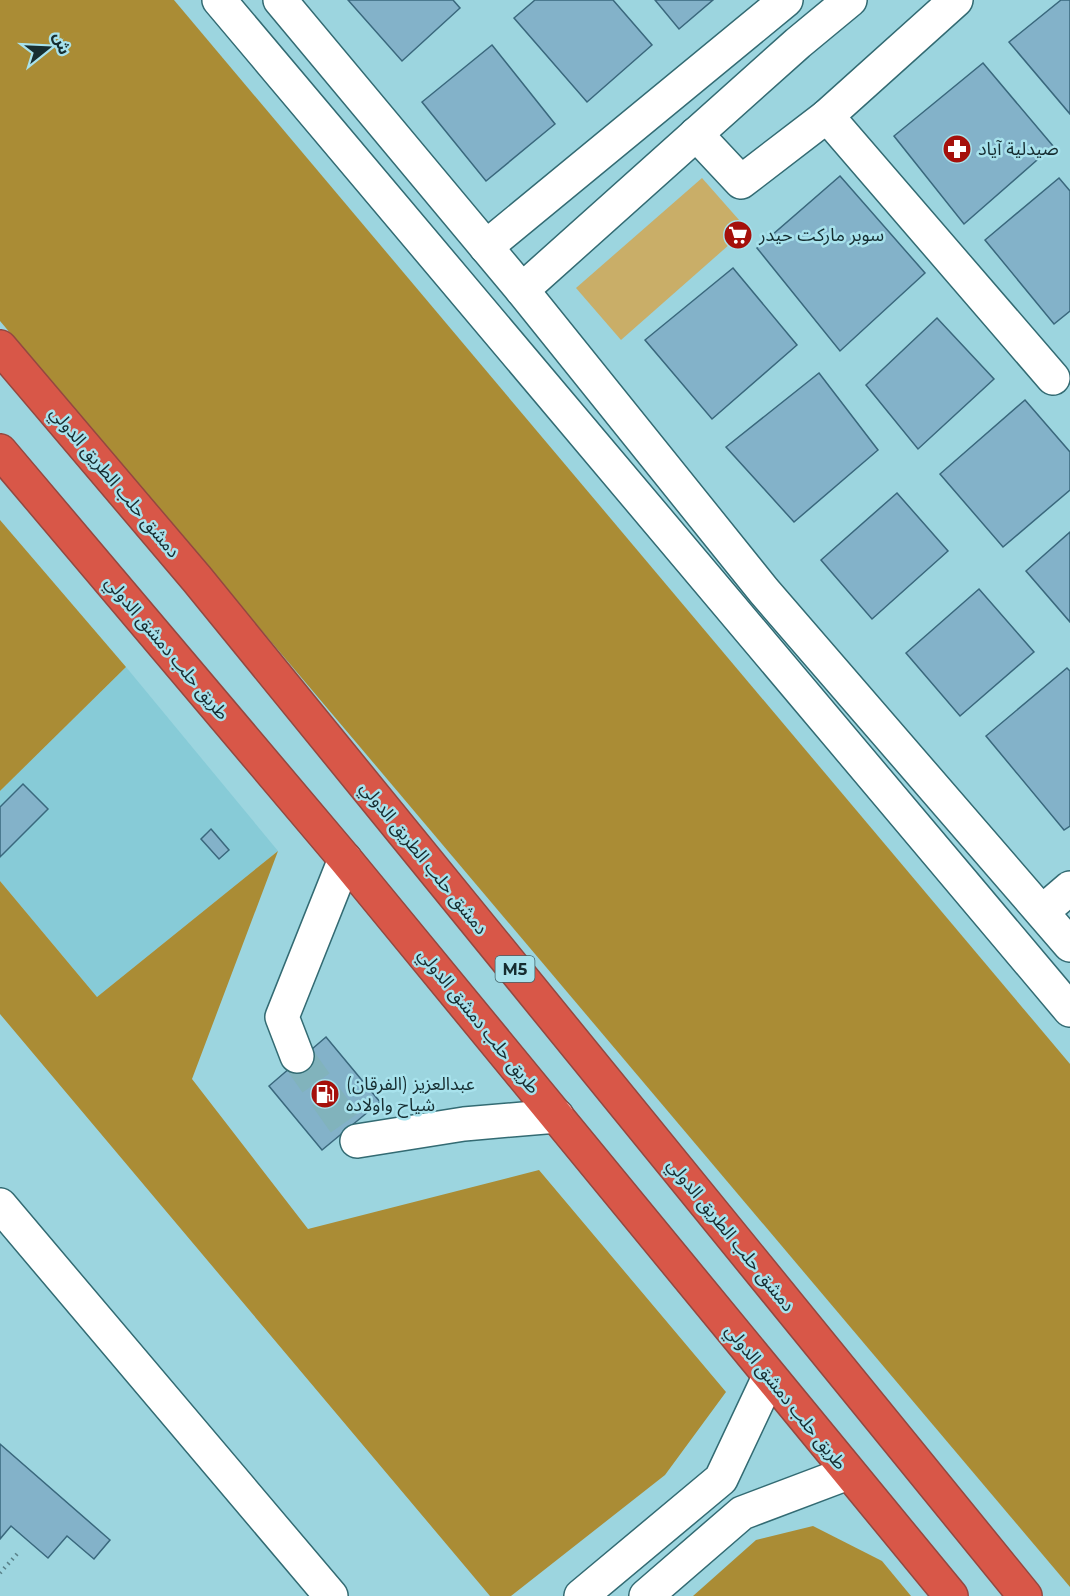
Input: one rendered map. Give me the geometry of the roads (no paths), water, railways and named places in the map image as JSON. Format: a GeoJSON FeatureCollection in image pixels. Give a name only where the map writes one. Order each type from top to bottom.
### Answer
{"type":"FeatureCollection","features":[{"type":"Feature","properties":{"kind":"highway","name":"دمشق حلب الطريق الدولي"},"geometry":{"type":"LineString","coordinates":[[0,347],[198,579],[1025,1596]]}},
{"type":"Feature","properties":{"kind":"highway","name":"طريق حلب دمشق الدولي"},"geometry":{"type":"LineString","coordinates":[[0,451],[345,858],[951,1596]]}},
{"type":"Feature","properties":{"kind":"street"},"geometry":{"type":"LineString","coordinates":[[219,0],[1070,1010]]}},
{"type":"Feature","properties":{"kind":"street"},"geometry":{"type":"LineString","coordinates":[[280,0],[522,290],[764,591],[1070,945]]}},
{"type":"Feature","properties":{"kind":"street"},"geometry":{"type":"LineString","coordinates":[[522,290],[798,43],[850,0]]}},
{"type":"Feature","properties":{"kind":"street"},"geometry":{"type":"LineString","coordinates":[[696,134],[741,182],[827,116],[956,0]]}},
{"type":"Feature","properties":{"kind":"street"},"geometry":{"type":"LineString","coordinates":[[486,247],[779,6],[798,43]]}},
{"type":"Feature","properties":{"kind":"street"},"geometry":{"type":"LineString","coordinates":[[827,116],[1064,381]]}},
{"type":"Feature","properties":{"kind":"street"},"geometry":{"type":"LineString","coordinates":[[297,1056],[282,1017],[345,858]]}},
{"type":"Feature","properties":{"kind":"street"},"geometry":{"type":"LineString","coordinates":[[1042,912],[1070,888]]}},
{"type":"Feature","properties":{"kind":"street"},"geometry":{"type":"LineString","coordinates":[[357,1141],[464,1124],[557,1116]]}},
{"type":"Feature","properties":{"kind":"street"},"geometry":{"type":"LineString","coordinates":[[0,1205],[331,1596]]}},
{"type":"Feature","properties":{"kind":"street"},"geometry":{"type":"LineString","coordinates":[[581,1596],[721,1479],[769,1377]]}},
{"type":"Feature","properties":{"kind":"street"},"geometry":{"type":"LineString","coordinates":[[646,1596],[742,1513],[848,1473]]}},
{"type":"Feature","properties":{"kind":"tunnel"},"geometry":{"type":"LineString","coordinates":[[297,1056],[357,1141]]}},
{"type":"Feature","properties":{"kind":"place","name":"صيدلية آياد"},"geometry":{"type":"Point","coordinates":[957,149]}},
{"type":"Feature","properties":{"kind":"place","name":"سوبر ماركت حيدر"},"geometry":{"type":"Point","coordinates":[738,235]}},
{"type":"Feature","properties":{"kind":"place","name":"(الفرقان) عبدالعزيز شياح واولاده"},"geometry":{"type":"Point","coordinates":[325,1094]}}]}
